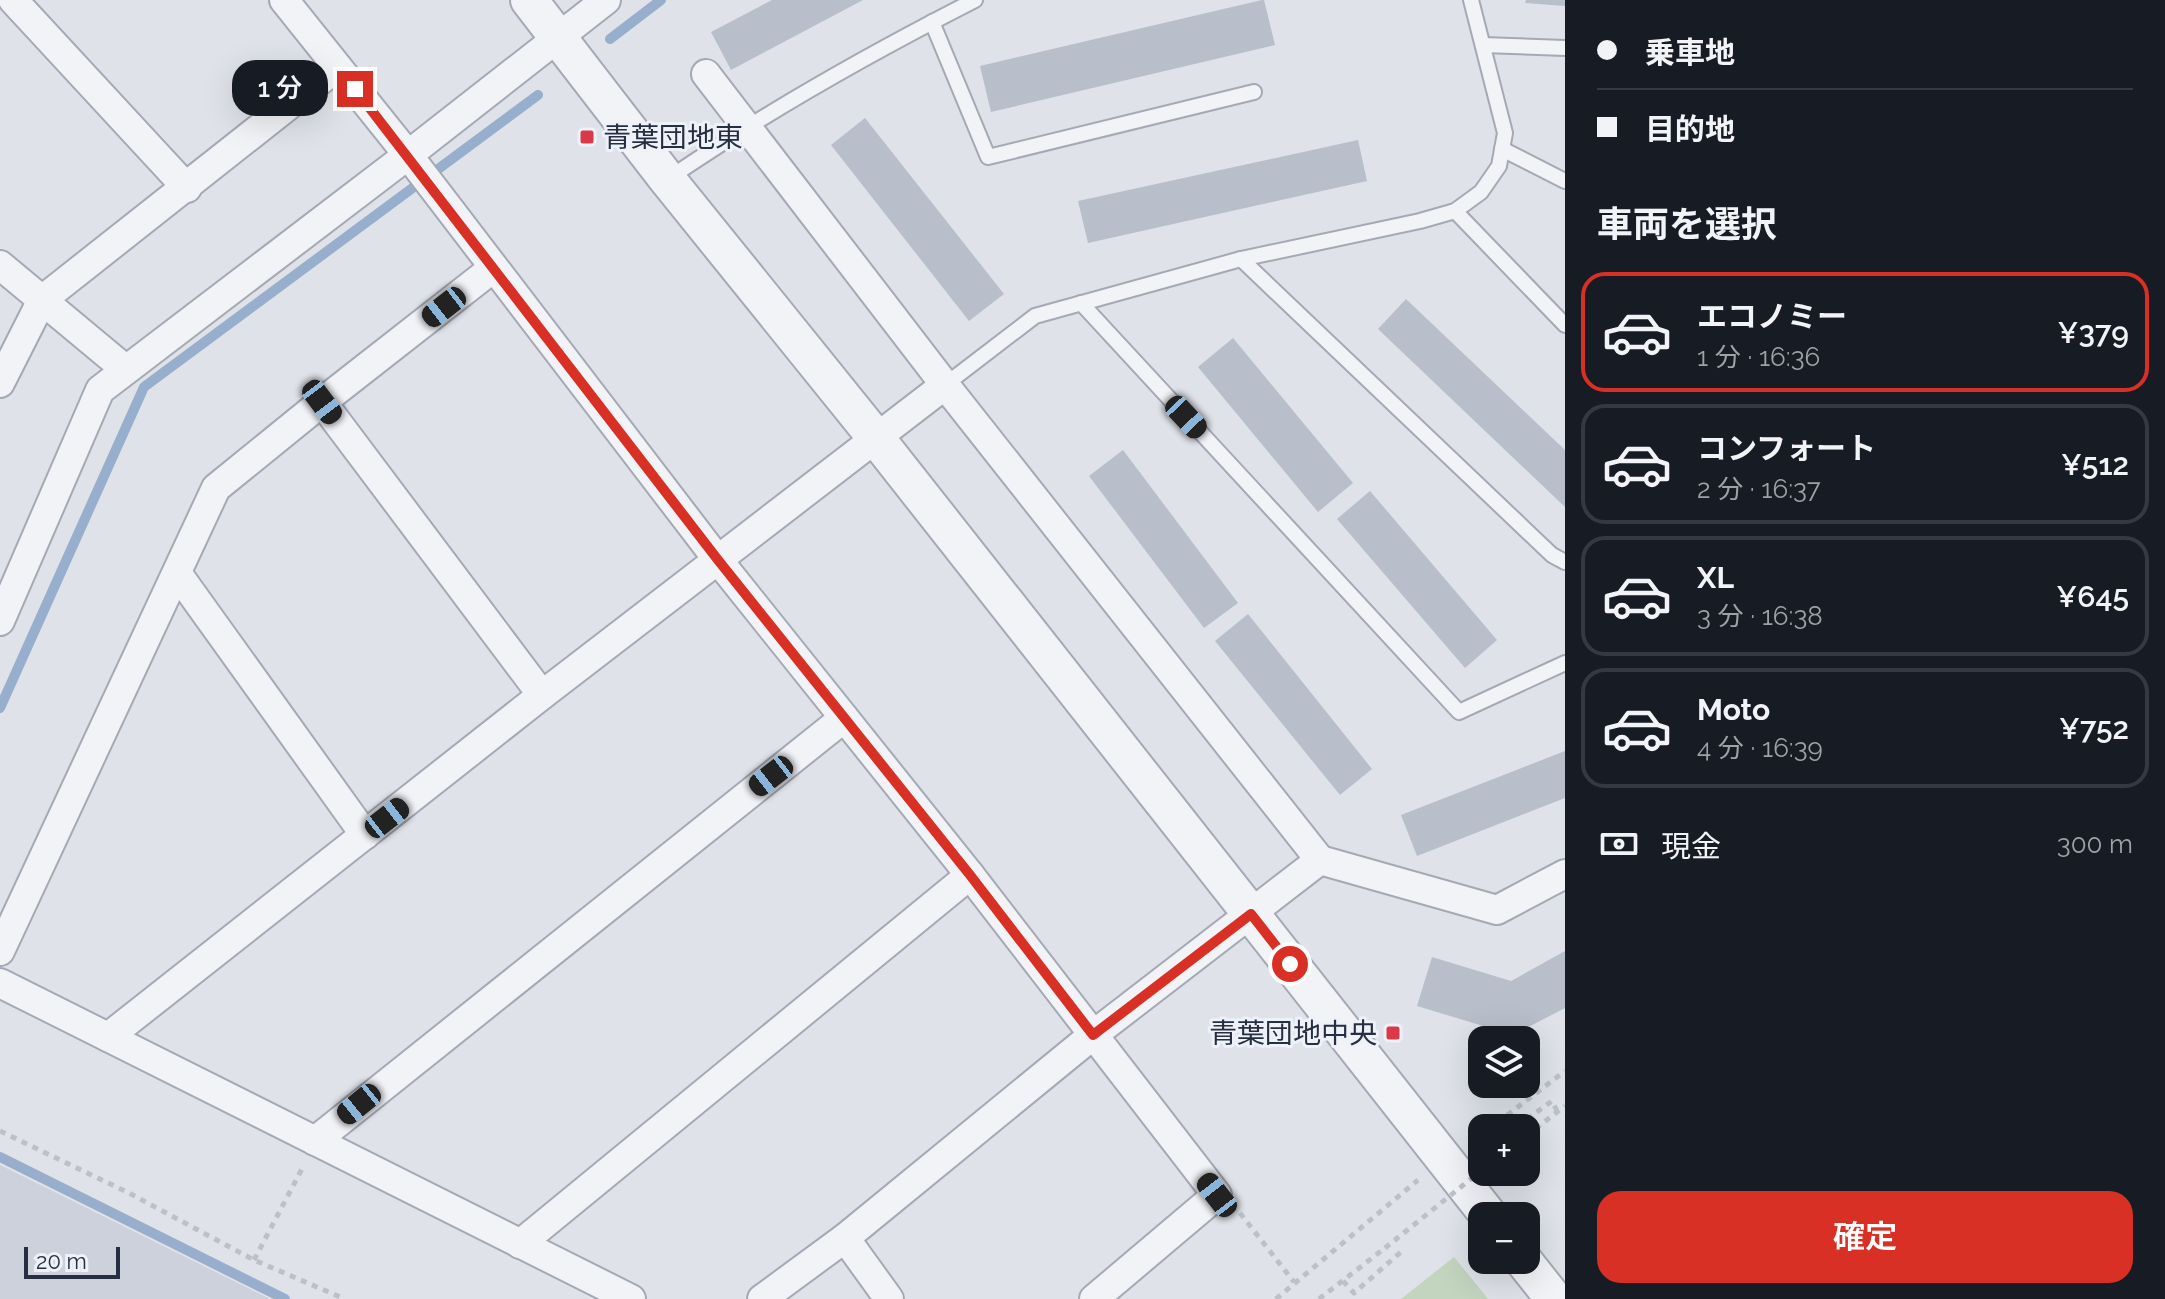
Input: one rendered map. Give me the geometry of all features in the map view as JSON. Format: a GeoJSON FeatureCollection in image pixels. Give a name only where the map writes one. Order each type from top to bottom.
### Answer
{"type":"FeatureCollection","features":[{"type":"Feature","properties":{"kind":"street"},"geometry":{"type":"LineString","coordinates":[[13,0],[187,188]]}},
{"type":"Feature","properties":{"kind":"street"},"geometry":{"type":"LineString","coordinates":[[284,0],[408,155],[492,269],[718,560],[970,875],[1217,1195],[1094,1299]]}},
{"type":"Feature","properties":{"kind":"street"},"geometry":{"type":"LineString","coordinates":[[529,0],[667,179],[876,438],[1478,1202]]}},
{"type":"Feature","properties":{"kind":"street"},"geometry":{"type":"LineString","coordinates":[[0,621],[100,390],[606,0]]}},
{"type":"Feature","properties":{"kind":"street"},"geometry":{"type":"LineString","coordinates":[[0,383],[42,300],[337,67]]}},
{"type":"Feature","properties":{"kind":"street"},"geometry":{"type":"LineString","coordinates":[[706,74],[945,385],[1320,860],[1497,910],[1565,874]]}},
{"type":"Feature","properties":{"kind":"street"},"geometry":{"type":"LineString","coordinates":[[0,265],[125,369]]}},
{"type":"Feature","properties":{"kind":"street"},"geometry":{"type":"LineString","coordinates":[[0,951],[216,488],[492,269]]}},
{"type":"Feature","properties":{"kind":"street"},"geometry":{"type":"LineString","coordinates":[[108,1037],[542,695],[945,385]]}},
{"type":"Feature","properties":{"kind":"street"},"geometry":{"type":"LineString","coordinates":[[322,402],[542,695]]}},
{"type":"Feature","properties":{"kind":"street"},"geometry":{"type":"LineString","coordinates":[[177,573],[365,835]]}},
{"type":"Feature","properties":{"kind":"street"},"geometry":{"type":"LineString","coordinates":[[315,1141],[844,718]]}},
{"type":"Feature","properties":{"kind":"street"},"geometry":{"type":"LineString","coordinates":[[762,1299],[845,1238],[1093,1035],[1320,860]]}},
{"type":"Feature","properties":{"kind":"street"},"geometry":{"type":"LineString","coordinates":[[520,1244],[970,875]]}},
{"type":"Feature","properties":{"kind":"street"},"geometry":{"type":"LineString","coordinates":[[0,983],[631,1299]]}},
{"type":"Feature","properties":{"kind":"street"},"geometry":{"type":"LineString","coordinates":[[845,1238],[889,1299]]}},
{"type":"Feature","properties":{"kind":"street"},"geometry":{"type":"LineString","coordinates":[[1534,1274],[1554,1299]]}},
{"type":"Feature","properties":{"kind":"lane"},"geometry":{"type":"LineString","coordinates":[[667,179],[747,125],[975,0]]}},
{"type":"Feature","properties":{"kind":"lane"},"geometry":{"type":"LineString","coordinates":[[945,385],[1035,316],[1241,259],[1455,211],[1481,192],[1499,166],[1505,133],[1471,0]]}},
{"type":"Feature","properties":{"kind":"lane"},"geometry":{"type":"LineString","coordinates":[[932,22],[988,157],[1254,92]]}},
{"type":"Feature","properties":{"kind":"lane"},"geometry":{"type":"LineString","coordinates":[[1483,45],[1565,48]]}},
{"type":"Feature","properties":{"kind":"lane"},"geometry":{"type":"LineString","coordinates":[[1502,149],[1565,181]]}},
{"type":"Feature","properties":{"kind":"lane"},"geometry":{"type":"LineString","coordinates":[[1455,211],[1565,325]]}},
{"type":"Feature","properties":{"kind":"lane"},"geometry":{"type":"LineString","coordinates":[[1241,259],[1552,555],[1565,562]]}},
{"type":"Feature","properties":{"kind":"lane"},"geometry":{"type":"LineString","coordinates":[[1081,303],[1459,712],[1565,663]]}},
{"type":"Feature","properties":{"kind":"path"},"geometry":{"type":"LineString","coordinates":[[1557,1111],[1552,1101],[1516,1127],[1506,1116],[1565,1071]]}},
{"type":"Feature","properties":{"kind":"path"},"geometry":{"type":"LineString","coordinates":[[1540,1125],[1565,1106]]}},
{"type":"Feature","properties":{"kind":"path"},"geometry":{"type":"LineString","coordinates":[[0,1131],[129,1193],[254,1260],[345,1299]]}},
{"type":"Feature","properties":{"kind":"path"},"geometry":{"type":"LineString","coordinates":[[254,1260],[315,1141]]}},
{"type":"Feature","properties":{"kind":"path"},"geometry":{"type":"LineString","coordinates":[[1276,1299],[1418,1180]]}},
{"type":"Feature","properties":{"kind":"path"},"geometry":{"type":"LineString","coordinates":[[1319,1299],[1468,1181]]}},
{"type":"Feature","properties":{"kind":"path"},"geometry":{"type":"LineString","coordinates":[[1217,1195],[1233,1205],[1294,1282]]}},
{"type":"Feature","properties":{"kind":"path"},"geometry":{"type":"LineString","coordinates":[[1343,1281],[1354,1293],[1402,1251]]}},
{"type":"Feature","properties":{"kind":"shaded area"},"geometry":{"type":"Polygon","coordinates":[[[0,1165],[270,1299],[0,1299],[0,1165]]]}},
{"type":"Feature","properties":{"kind":"green space"},"geometry":{"type":"Polygon","coordinates":[[[1454,1257],[1488,1299],[1401,1299],[1454,1257]]]}},
{"type":"Feature","properties":{"kind":"building"},"geometry":{"type":"Polygon","coordinates":[[[772,0],[863,0],[731,70],[711,32],[772,0]]]}},
{"type":"Feature","properties":{"kind":"building"},"geometry":{"type":"Polygon","coordinates":[[[1264,0],[1275,45],[991,112],[980,66],[1264,0]]]}},
{"type":"Feature","properties":{"kind":"building"},"geometry":{"type":"Polygon","coordinates":[[[1526,0],[1565,0],[1565,6],[1525,3],[1526,0]]]}},
{"type":"Feature","properties":{"kind":"building"},"geometry":{"type":"Polygon","coordinates":[[[865,118],[1004,294],[969,321],[831,145],[865,118]]]}},
{"type":"Feature","properties":{"kind":"building"},"geometry":{"type":"Polygon","coordinates":[[[1358,140],[1367,181],[1088,243],[1078,201],[1358,140]]]}},
{"type":"Feature","properties":{"kind":"building"},"geometry":{"type":"Polygon","coordinates":[[[1406,299],[1565,450],[1565,507],[1378,329],[1406,299]]]}},
{"type":"Feature","properties":{"kind":"building"},"geometry":{"type":"Polygon","coordinates":[[[1233,338],[1353,483],[1318,512],[1198,367],[1233,338]]]}},
{"type":"Feature","properties":{"kind":"building"},"geometry":{"type":"Polygon","coordinates":[[[1123,450],[1238,603],[1204,628],[1089,476],[1123,450]]]}},
{"type":"Feature","properties":{"kind":"building"},"geometry":{"type":"Polygon","coordinates":[[[1370,491],[1497,640],[1465,668],[1337,519],[1370,491]]]}},
{"type":"Feature","properties":{"kind":"building"},"geometry":{"type":"Polygon","coordinates":[[[1248,614],[1372,769],[1340,795],[1215,641],[1248,614]]]}},
{"type":"Feature","properties":{"kind":"building"},"geometry":{"type":"Polygon","coordinates":[[[1565,751],[1565,798],[1417,856],[1401,815],[1565,751]]]}},
{"type":"Feature","properties":{"kind":"building"},"geometry":{"type":"Polygon","coordinates":[[[1565,951],[1565,1008],[1530,1026],[1483,1026],[1417,1006],[1432,957],[1511,981],[1565,951]]]}},
{"type":"Feature","properties":{"kind":"waterway"},"geometry":{"type":"LineString","coordinates":[[610,39],[661,0]]}},
{"type":"Feature","properties":{"kind":"waterway"},"geometry":{"type":"LineString","coordinates":[[0,708],[144,387],[538,95]]}},
{"type":"Feature","properties":{"kind":"waterway"},"geometry":{"type":"LineString","coordinates":[[0,1157],[285,1299]]}},
{"type":"Feature","properties":{"kind":"place","name":"青葉団地東"},"geometry":{"type":"Point","coordinates":[587,137]}},
{"type":"Feature","properties":{"kind":"place","name":"青葉団地中央"},"geometry":{"type":"Point","coordinates":[1393,1033]}},
{"type":"Feature","properties":{"kind":"route"},"geometry":{"type":"LineString","coordinates":[[355,89],[718,560],[970,875],[1093,1035],[1251,914],[1290,964]]}}]}
